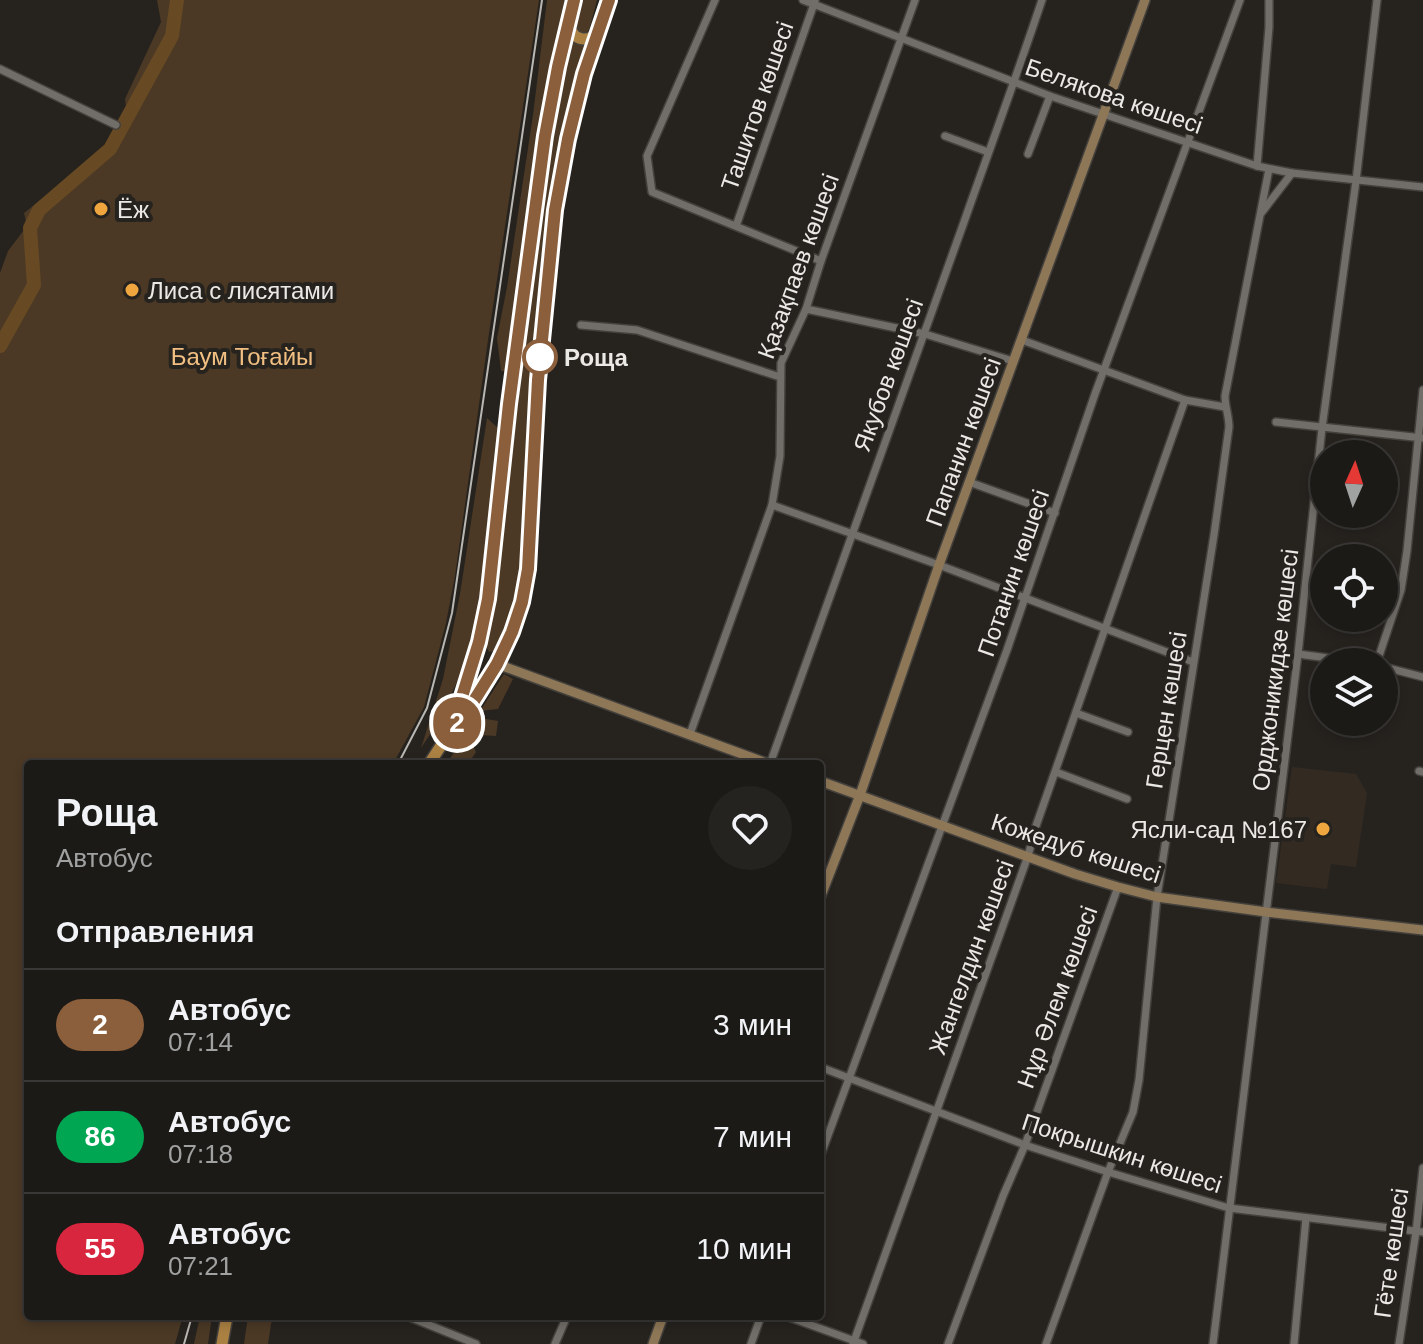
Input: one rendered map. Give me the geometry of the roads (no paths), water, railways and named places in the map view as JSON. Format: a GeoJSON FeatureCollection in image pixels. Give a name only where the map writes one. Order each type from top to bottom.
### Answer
{"type":"FeatureCollection","features":[{"type":"Feature","properties":{"kind":"main road"},"geometry":{"type":"LineString","coordinates":[[452,729],[479,642],[488,599],[509,404],[545,136],[574,0]]}},
{"type":"Feature","properties":{"kind":"main road"},"geometry":{"type":"LineString","coordinates":[[432,760],[497,664],[522,602],[528,569],[538,380],[555,210],[584,74],[608,0]]}},
{"type":"Feature","properties":{"kind":"main road","name":"Папанин көшесі"},"geometry":{"type":"LineString","coordinates":[[824,888],[1145,0]]}},
{"type":"Feature","properties":{"kind":"main road"},"geometry":{"type":"LineString","coordinates":[[569,21],[569,29],[580,39],[595,36],[599,29]]}},
{"type":"Feature","properties":{"kind":"main road"},"geometry":{"type":"LineString","coordinates":[[497,664],[758,760]]}},
{"type":"Feature","properties":{"kind":"main road","name":"Кожедуб көшесі"},"geometry":{"type":"LineString","coordinates":[[824,782],[1118,887],[1157,897],[1423,930]]}},
{"type":"Feature","properties":{"kind":"main road"},"geometry":{"type":"LineString","coordinates":[[222,1344],[226,1320]]}},
{"type":"Feature","properties":{"kind":"main road"},"geometry":{"type":"LineString","coordinates":[[653,1344],[662,1320]]}},
{"type":"Feature","properties":{"kind":"street"},"geometry":{"type":"LineString","coordinates":[[715,0],[647,156],[652,192],[821,261]]}},
{"type":"Feature","properties":{"kind":"street","name":"Белякова көшесі"},"geometry":{"type":"LineString","coordinates":[[803,0],[815,2],[1050,96],[1257,166],[1292,173],[1423,187]]}},
{"type":"Feature","properties":{"kind":"street","name":"Қазақпаев көшесі"},"geometry":{"type":"LineString","coordinates":[[690,734],[772,505],[780,456],[781,363],[806,309],[915,0]]}},
{"type":"Feature","properties":{"kind":"street","name":"Потанин көшесі"},"geometry":{"type":"LineString","coordinates":[[824,1146],[943,826],[1104,370],[1240,0]]}},
{"type":"Feature","properties":{"kind":"street"},"geometry":{"type":"LineString","coordinates":[[1257,166],[1269,0]]}},
{"type":"Feature","properties":{"kind":"street","name":"Орджоникидзе көшесі"},"geometry":{"type":"LineString","coordinates":[[1213,1344],[1298,654],[1322,428],[1377,0]]}},
{"type":"Feature","properties":{"kind":"street","name":"Якубов көшесі"},"geometry":{"type":"LineString","coordinates":[[770,760],[1015,83],[1039,1]]}},
{"type":"Feature","properties":{"kind":"street","name":"Ташитов көшесі"},"geometry":{"type":"LineString","coordinates":[[736,226],[815,2]]}},
{"type":"Feature","properties":{"kind":"street"},"geometry":{"type":"LineString","coordinates":[[0,69],[116,125]]}},
{"type":"Feature","properties":{"kind":"street"},"geometry":{"type":"LineString","coordinates":[[1028,154],[1050,96]]}},
{"type":"Feature","properties":{"kind":"street"},"geometry":{"type":"LineString","coordinates":[[945,136],[988,152]]}},
{"type":"Feature","properties":{"kind":"street","name":"Герцен көшесі"},"geometry":{"type":"LineString","coordinates":[[1046,1344],[1133,1112],[1139,1080],[1157,897],[1229,427],[1225,396],[1269,169]]}},
{"type":"Feature","properties":{"kind":"street"},"geometry":{"type":"LineString","coordinates":[[1261,214],[1292,173]]}},
{"type":"Feature","properties":{"kind":"street"},"geometry":{"type":"LineString","coordinates":[[806,309],[925,334],[1013,361]]}},
{"type":"Feature","properties":{"kind":"street"},"geometry":{"type":"LineString","coordinates":[[581,325],[637,330],[780,377]]}},
{"type":"Feature","properties":{"kind":"street"},"geometry":{"type":"LineString","coordinates":[[1022,340],[1185,400],[1225,407]]}},
{"type":"Feature","properties":{"kind":"street"},"geometry":{"type":"LineString","coordinates":[[1382,648],[1401,590],[1423,390]]}},
{"type":"Feature","properties":{"kind":"street","name":"Жангелдин көшесі"},"geometry":{"type":"LineString","coordinates":[[857,1343],[1185,400]]}},
{"type":"Feature","properties":{"kind":"street"},"geometry":{"type":"LineString","coordinates":[[1276,422],[1420,438]]}},
{"type":"Feature","properties":{"kind":"street"},"geometry":{"type":"LineString","coordinates":[[969,482],[1055,513]]}},
{"type":"Feature","properties":{"kind":"street"},"geometry":{"type":"LineString","coordinates":[[772,505],[1193,662]]}},
{"type":"Feature","properties":{"kind":"street"},"geometry":{"type":"LineString","coordinates":[[1298,654],[1310,656]]}},
{"type":"Feature","properties":{"kind":"street"},"geometry":{"type":"LineString","coordinates":[[1398,671],[1423,677]]}},
{"type":"Feature","properties":{"kind":"street"},"geometry":{"type":"LineString","coordinates":[[1076,713],[1128,732]]}},
{"type":"Feature","properties":{"kind":"street"},"geometry":{"type":"LineString","coordinates":[[1056,772],[1127,799]]}},
{"type":"Feature","properties":{"kind":"street","name":"Нұр Әлем көшесі"},"geometry":{"type":"LineString","coordinates":[[948,1344],[1025,1145],[1118,887]]}},
{"type":"Feature","properties":{"kind":"street","name":"Покрышкин көшесі"},"geometry":{"type":"LineString","coordinates":[[824,1068],[1025,1145],[1229,1208],[1420,1232]]}},
{"type":"Feature","properties":{"kind":"street","name":"Гёте көшесі"},"geometry":{"type":"LineString","coordinates":[[1399,1344],[1420,1232],[1423,1168]]}},
{"type":"Feature","properties":{"kind":"street"},"geometry":{"type":"LineString","coordinates":[[1294,1344],[1306,1218]]}},
{"type":"Feature","properties":{"kind":"street"},"geometry":{"type":"LineString","coordinates":[[417,1320],[476,1344]]}},
{"type":"Feature","properties":{"kind":"street"},"geometry":{"type":"LineString","coordinates":[[555,1344],[565,1320]]}},
{"type":"Feature","properties":{"kind":"street"},"geometry":{"type":"LineString","coordinates":[[751,1344],[760,1320]]}},
{"type":"Feature","properties":{"kind":"street"},"geometry":{"type":"LineString","coordinates":[[797,1320],[857,1343]]}},
{"type":"Feature","properties":{"kind":"waterway"},"geometry":{"type":"LineString","coordinates":[[0,346],[34,285],[30,228],[39,210],[110,149],[172,36],[177,0]]}},
{"type":"Feature","properties":{"kind":"railway"},"geometry":{"type":"LineString","coordinates":[[400,760],[427,708],[452,613],[542,0]]}},
{"type":"Feature","properties":{"kind":"railway"},"geometry":{"type":"LineString","coordinates":[[184,1344],[191,1320]]}},
{"type":"Feature","properties":{"kind":"place","name":"Ёж"},"geometry":{"type":"Point","coordinates":[101,209]}},
{"type":"Feature","properties":{"kind":"place","name":"Лиса с лисятами"},"geometry":{"type":"Point","coordinates":[132,290]}},
{"type":"Feature","properties":{"kind":"place","name":"Роща"},"geometry":{"type":"Point","coordinates":[540,357]}},
{"type":"Feature","properties":{"kind":"place","name":"Ясли-сад №167"},"geometry":{"type":"Point","coordinates":[1323,829]}},
{"type":"Feature","properties":{"kind":"park label","name":"Баум Тоғайы"},"geometry":{"type":"Point","coordinates":[242,356]}}]}
